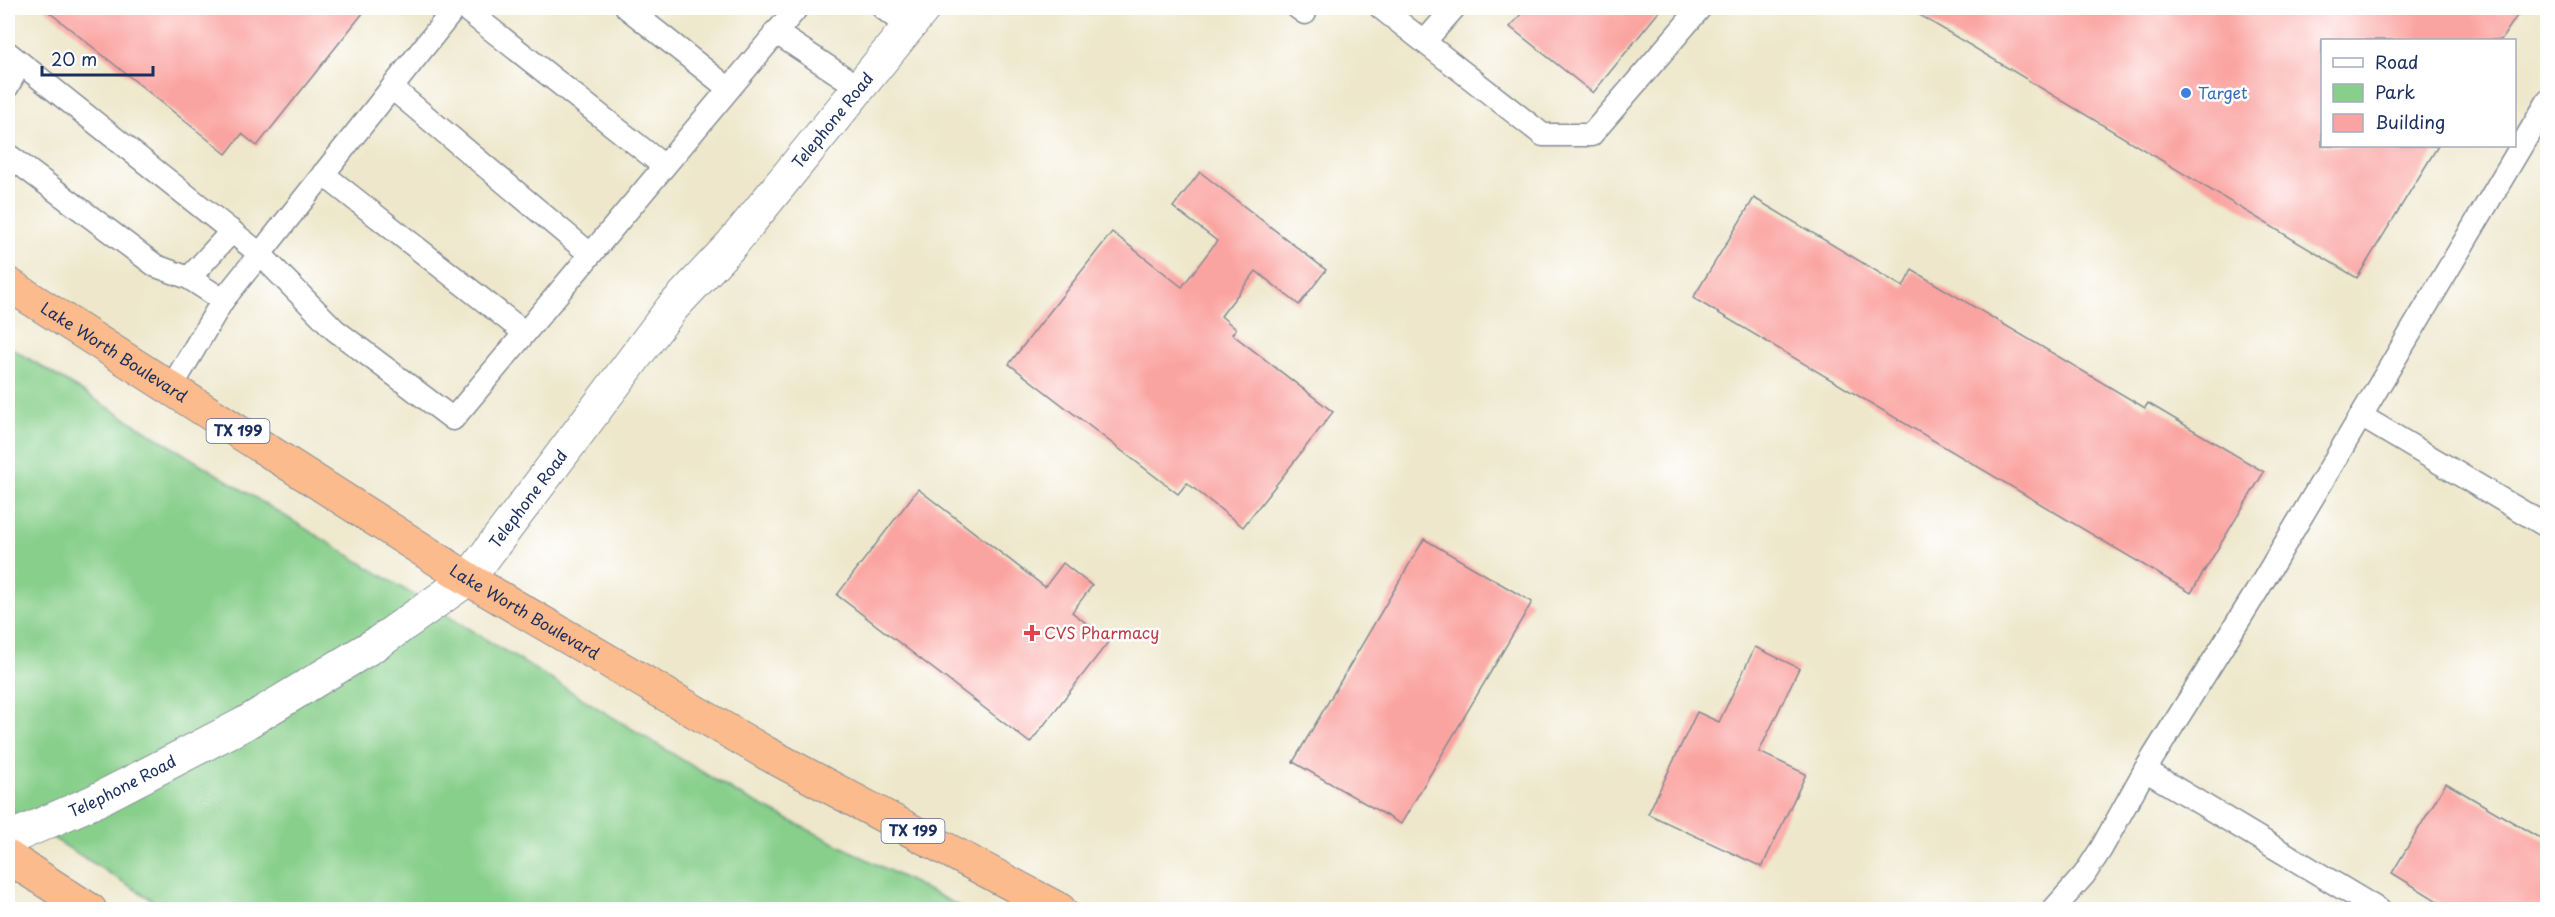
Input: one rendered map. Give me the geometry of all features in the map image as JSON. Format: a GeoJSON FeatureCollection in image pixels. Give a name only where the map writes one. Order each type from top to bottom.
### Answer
{"type":"FeatureCollection","features":[{"type":"Feature","properties":{"kind":"highway","name":"Lake Worth Boulevard"},"geometry":{"type":"LineString","coordinates":[[8,284],[468,579],[766,753],[1060,909]]}},
{"type":"Feature","properties":{"kind":"highway"},"geometry":{"type":"LineString","coordinates":[[8,856],[90,909]]}},
{"type":"Feature","properties":{"kind":"street","name":"Telephone Road"},"geometry":{"type":"LineString","coordinates":[[8,839],[93,802],[244,724],[379,642],[468,579],[672,308],[732,244],[916,17]]}},
{"type":"Feature","properties":{"kind":"lane"},"geometry":{"type":"LineString","coordinates":[[171,388],[223,300],[455,8]]}},
{"type":"Feature","properties":{"kind":"lane"},"geometry":{"type":"LineString","coordinates":[[464,8],[664,166]]}},
{"type":"Feature","properties":{"kind":"lane"},"geometry":{"type":"LineString","coordinates":[[627,8],[728,88]]}},
{"type":"Feature","properties":{"kind":"lane"},"geometry":{"type":"LineString","coordinates":[[8,86],[14,58],[260,254],[335,330],[453,419],[796,9],[794,8]]}},
{"type":"Feature","properties":{"kind":"lane"},"geometry":{"type":"LineString","coordinates":[[883,8],[916,17]]}},
{"type":"Feature","properties":{"kind":"lane"},"geometry":{"type":"LineString","coordinates":[[1381,8],[1426,40],[1544,135],[1591,135],[1700,8]]}},
{"type":"Feature","properties":{"kind":"lane"},"geometry":{"type":"LineString","coordinates":[[1426,40],[1454,8]]}},
{"type":"Feature","properties":{"kind":"lane"},"geometry":{"type":"LineString","coordinates":[[775,32],[860,88]]}},
{"type":"Feature","properties":{"kind":"lane"},"geometry":{"type":"LineString","coordinates":[[392,88],[590,254]]}},
{"type":"Feature","properties":{"kind":"lane"},"geometry":{"type":"LineString","coordinates":[[2053,909],[2095,858],[2145,770],[2257,591],[2547,101]]}},
{"type":"Feature","properties":{"kind":"lane"},"geometry":{"type":"LineString","coordinates":[[8,155],[156,266],[189,278],[223,300]]}},
{"type":"Feature","properties":{"kind":"lane"},"geometry":{"type":"LineString","coordinates":[[323,174],[525,333]]}},
{"type":"Feature","properties":{"kind":"lane"},"geometry":{"type":"LineString","coordinates":[[189,278],[232,231]]}},
{"type":"Feature","properties":{"kind":"lane"},"geometry":{"type":"LineString","coordinates":[[2361,416],[2547,527]]}},
{"type":"Feature","properties":{"kind":"lane"},"geometry":{"type":"LineString","coordinates":[[2145,770],[2379,909]]}},
{"type":"Feature","properties":{"kind":"green space"},"geometry":{"type":"Polygon","coordinates":[[[8,346],[738,794],[965,909],[168,910],[8,810],[8,346]]]}},
{"type":"Feature","properties":{"kind":"building"},"geometry":{"type":"Polygon","coordinates":[[[44,8],[367,8],[257,146],[242,134],[226,154],[44,8]]]}},
{"type":"Feature","properties":{"kind":"building"},"geometry":{"type":"Polygon","coordinates":[[[1526,8],[1662,8],[1593,93],[1510,27],[1526,8]]]}},
{"type":"Feature","properties":{"kind":"building","name":"Target"},"geometry":{"type":"Polygon","coordinates":[[[1908,8],[2522,8],[2502,39],[2321,39],[2321,147],[2437,147],[2357,278],[1908,8]]]}},
{"type":"Feature","properties":{"kind":"building"},"geometry":{"type":"Polygon","coordinates":[[[1200,172],[1326,270],[1299,305],[1256,271],[1221,316],[1236,329],[1232,334],[1333,412],[1243,527],[1187,483],[1178,494],[1009,364],[1112,232],[1182,287],[1217,241],[1173,207],[1200,172]]]}},
{"type":"Feature","properties":{"kind":"building"},"geometry":{"type":"Polygon","coordinates":[[[1754,198],[1903,287],[1912,270],[2145,408],[2148,403],[2264,472],[2191,593],[1693,298],[1754,198]]]}},
{"type":"Feature","properties":{"kind":"building","name":"CVS Pharmacy"},"geometry":{"type":"Polygon","coordinates":[[[918,489],[1045,587],[1063,563],[1092,586],[1072,612],[1109,641],[1030,743],[837,595],[918,489]]]}},
{"type":"Feature","properties":{"kind":"building"},"geometry":{"type":"Polygon","coordinates":[[[1424,539],[1532,602],[1401,824],[1293,762],[1424,539]]]}},
{"type":"Feature","properties":{"kind":"building"},"geometry":{"type":"Polygon","coordinates":[[[1755,647],[1799,668],[1759,752],[1806,774],[1762,867],[1648,814],[1697,712],[1719,722],[1755,647]]]}},
{"type":"Feature","properties":{"kind":"building"},"geometry":{"type":"Polygon","coordinates":[[[2446,783],[2548,843],[2548,910],[2452,910],[2392,873],[2446,783]]]}},
{"type":"Feature","properties":{"kind":"place","name":"Target"},"geometry":{"type":"Point","coordinates":[2186,93]}},
{"type":"Feature","properties":{"kind":"place","name":"CVS Pharmacy"},"geometry":{"type":"Point","coordinates":[1032,633]}}]}
